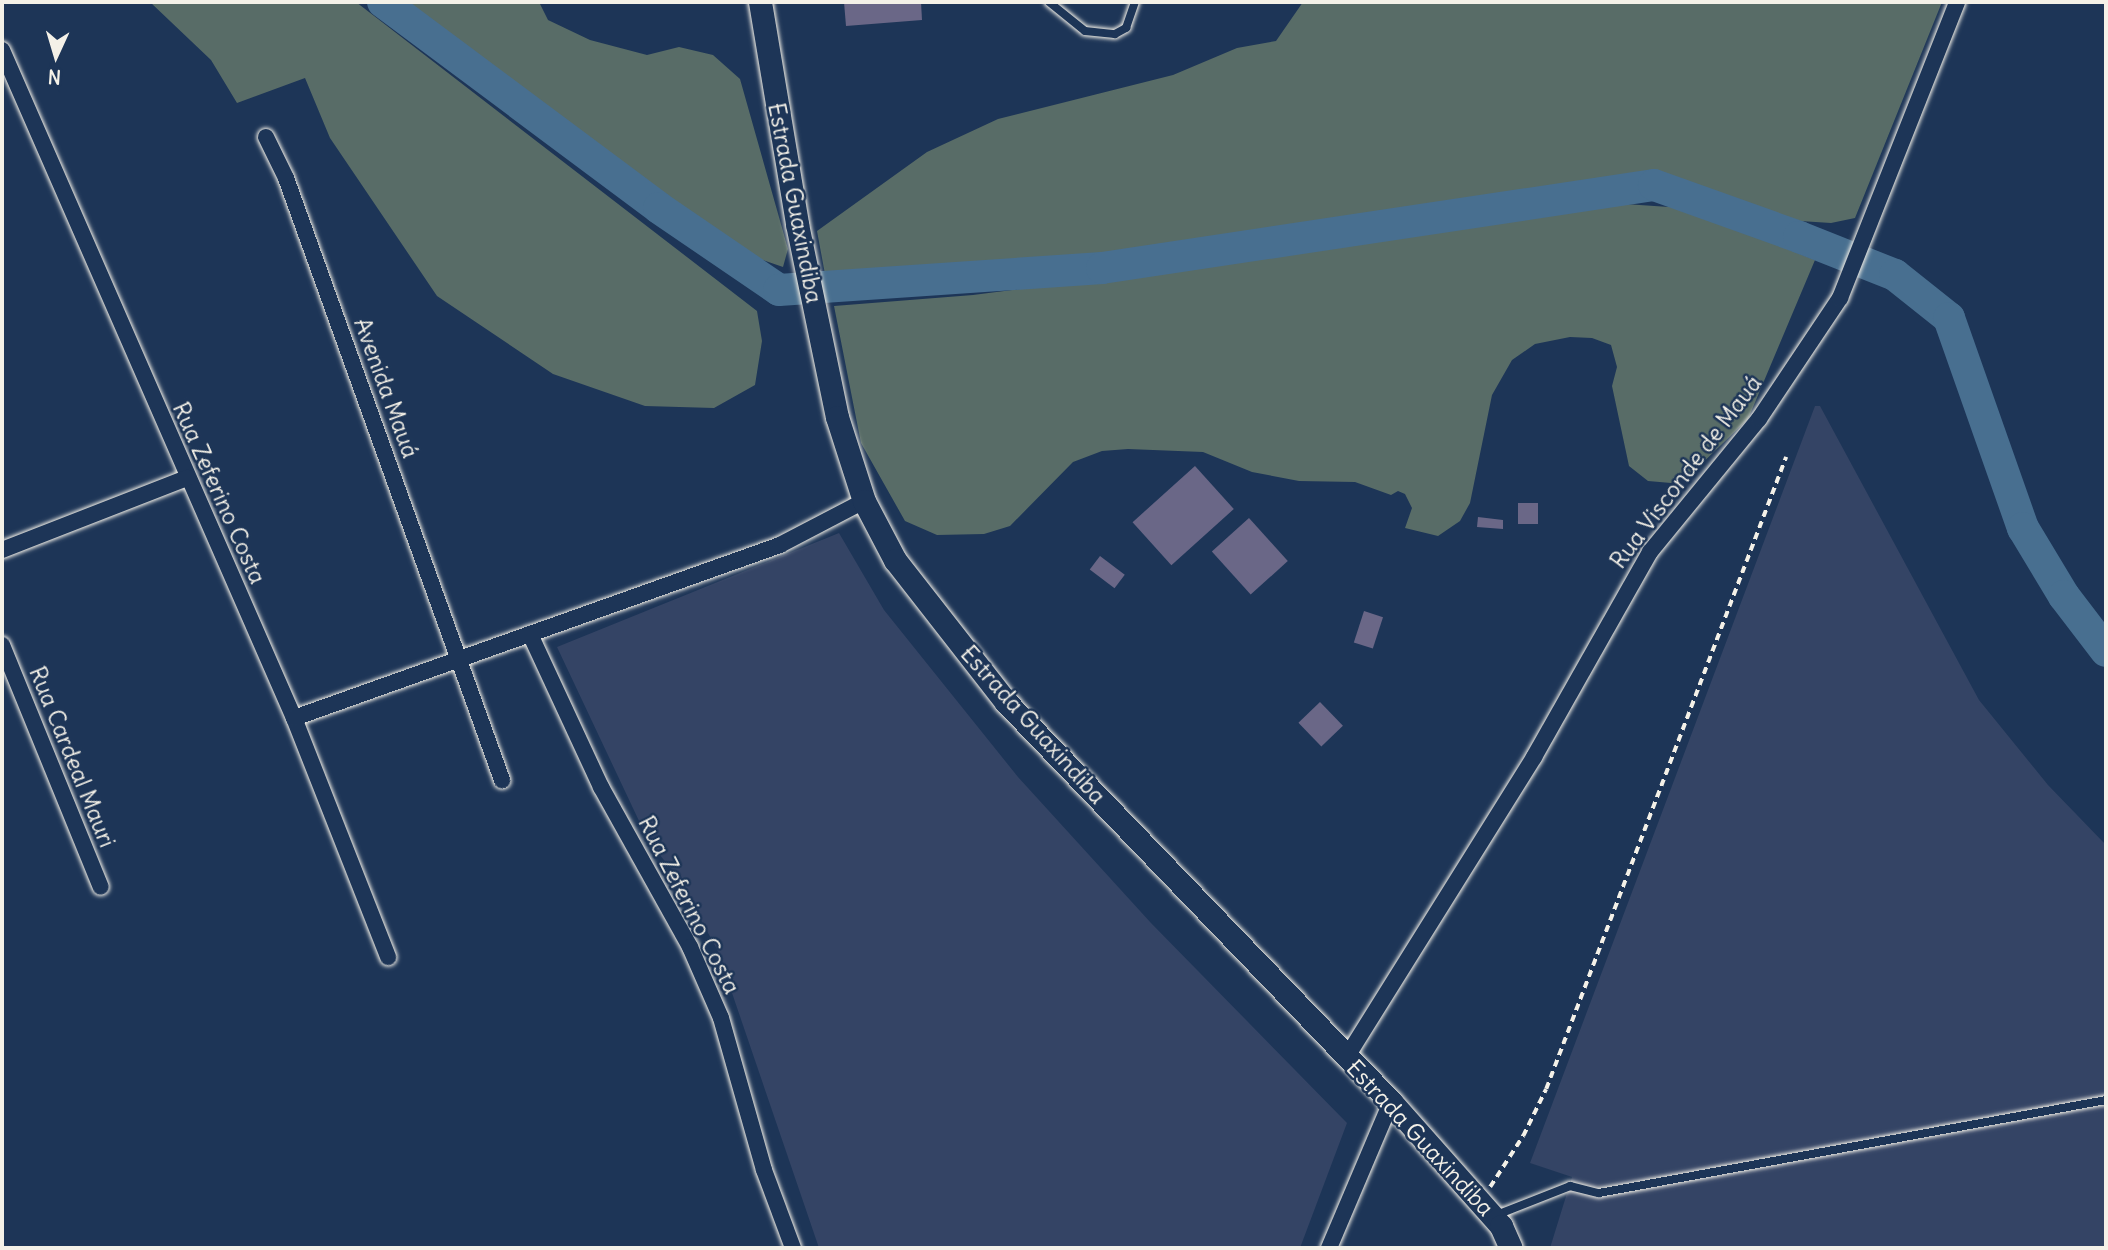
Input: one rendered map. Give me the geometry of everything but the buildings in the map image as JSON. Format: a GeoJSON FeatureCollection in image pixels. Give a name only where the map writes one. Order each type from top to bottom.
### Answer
{"type":"FeatureCollection","features":[{"type":"Feature","properties":{"kind":"street","name":"Estrada Guaxindiba"},"geometry":{"type":"LineString","coordinates":[[760,2],[836,417],[864,501],[895,560],[1006,702],[1391,1102],[1494,1223],[1511,1248]]}},
{"type":"Feature","properties":{"kind":"street","name":"Rua Visconde de Mauá"},"geometry":{"type":"LineString","coordinates":[[1346,1058],[1534,757],[1650,552],[1759,419],[1845,290],[1956,2]]}},
{"type":"Feature","properties":{"kind":"street","name":"Rua Zeferino Costa"},"geometry":{"type":"LineString","coordinates":[[2,50],[294,718],[388,957]]}},
{"type":"Feature","properties":{"kind":"street","name":"Avenida Mauá"},"geometry":{"type":"LineString","coordinates":[[266,136],[286,178],[461,657],[502,780]]}},
{"type":"Feature","properties":{"kind":"street"},"geometry":{"type":"LineString","coordinates":[[2,550],[187,478]]}},
{"type":"Feature","properties":{"kind":"street"},"geometry":{"type":"LineString","coordinates":[[294,718],[780,545],[864,501]]}},
{"type":"Feature","properties":{"kind":"street","name":"Rua Zeferino Costa"},"geometry":{"type":"LineString","coordinates":[[530,634],[601,787],[691,947],[721,1018],[764,1170],[793,1248]]}},
{"type":"Feature","properties":{"kind":"street","name":"Rua Cardeal Mauri"},"geometry":{"type":"LineString","coordinates":[[2,645],[101,887]]}},
{"type":"Feature","properties":{"kind":"street"},"geometry":{"type":"LineString","coordinates":[[1329,1248],[1391,1102]]}},
{"type":"Feature","properties":{"kind":"lane"},"geometry":{"type":"LineString","coordinates":[[1049,2],[1085,32],[1115,34],[1126,28],[1135,2]]}},
{"type":"Feature","properties":{"kind":"lane"},"geometry":{"type":"LineString","coordinates":[[1494,1223],[1570,1186],[1599,1193],[2106,1100]]}},
{"type":"Feature","properties":{"kind":"path"},"geometry":{"type":"LineString","coordinates":[[1494,1223],[1786,457]]}},
{"type":"Feature","properties":{"kind":"shaded area"},"geometry":{"type":"Polygon","coordinates":[[[1815,406],[1820,406],[1979,700],[2048,785],[2106,845],[2106,1248],[1550,1248],[1572,1177],[1530,1163],[1815,406]]]}},
{"type":"Feature","properties":{"kind":"shaded area"},"geometry":{"type":"Polygon","coordinates":[[[839,533],[884,610],[1018,777],[1151,923],[1347,1123],[1300,1248],[819,1248],[717,949],[675,874],[648,840],[557,647],[839,533]]]}},
{"type":"Feature","properties":{"kind":"green space"},"geometry":{"type":"Polygon","coordinates":[[[150,2],[356,2],[757,311],[762,341],[755,385],[714,408],[645,406],[553,374],[437,296],[330,138],[305,78],[237,103],[211,60],[150,2]]]}},
{"type":"Feature","properties":{"kind":"green space"},"geometry":{"type":"Polygon","coordinates":[[[408,2],[539,2],[548,20],[590,40],[647,55],[679,47],[713,55],[740,79],[788,249],[783,267],[736,251],[408,2]]]}},
{"type":"Feature","properties":{"kind":"green space"},"geometry":{"type":"Polygon","coordinates":[[[1303,2],[1942,2],[1855,218],[1831,223],[1800,221],[1681,183],[1595,186],[1309,228],[1020,263],[825,274],[817,231],[927,152],[998,119],[1173,75],[1237,48],[1276,41],[1303,2]]]}},
{"type":"Feature","properties":{"kind":"green space"},"geometry":{"type":"Polygon","coordinates":[[[1610,203],[1684,208],[1815,260],[1748,419],[1693,472],[1671,483],[1648,481],[1629,466],[1612,386],[1617,367],[1611,345],[1592,338],[1570,337],[1535,344],[1512,360],[1492,395],[1470,503],[1460,521],[1438,536],[1405,528],[1412,508],[1405,494],[1398,491],[1391,495],[1355,482],[1299,481],[1252,472],[1203,452],[1128,449],[1102,451],[1073,462],[1010,526],[984,534],[937,535],[905,521],[861,443],[834,306],[973,295],[1242,261],[1610,203]]]}},
{"type":"Feature","properties":{"kind":"waterway"},"geometry":{"type":"LineString","coordinates":[[383,2],[659,208],[779,290],[1102,268],[1654,185],[1799,237],[1895,275],[1949,318],[2023,528],[2064,596],[2106,651]]}}]}
